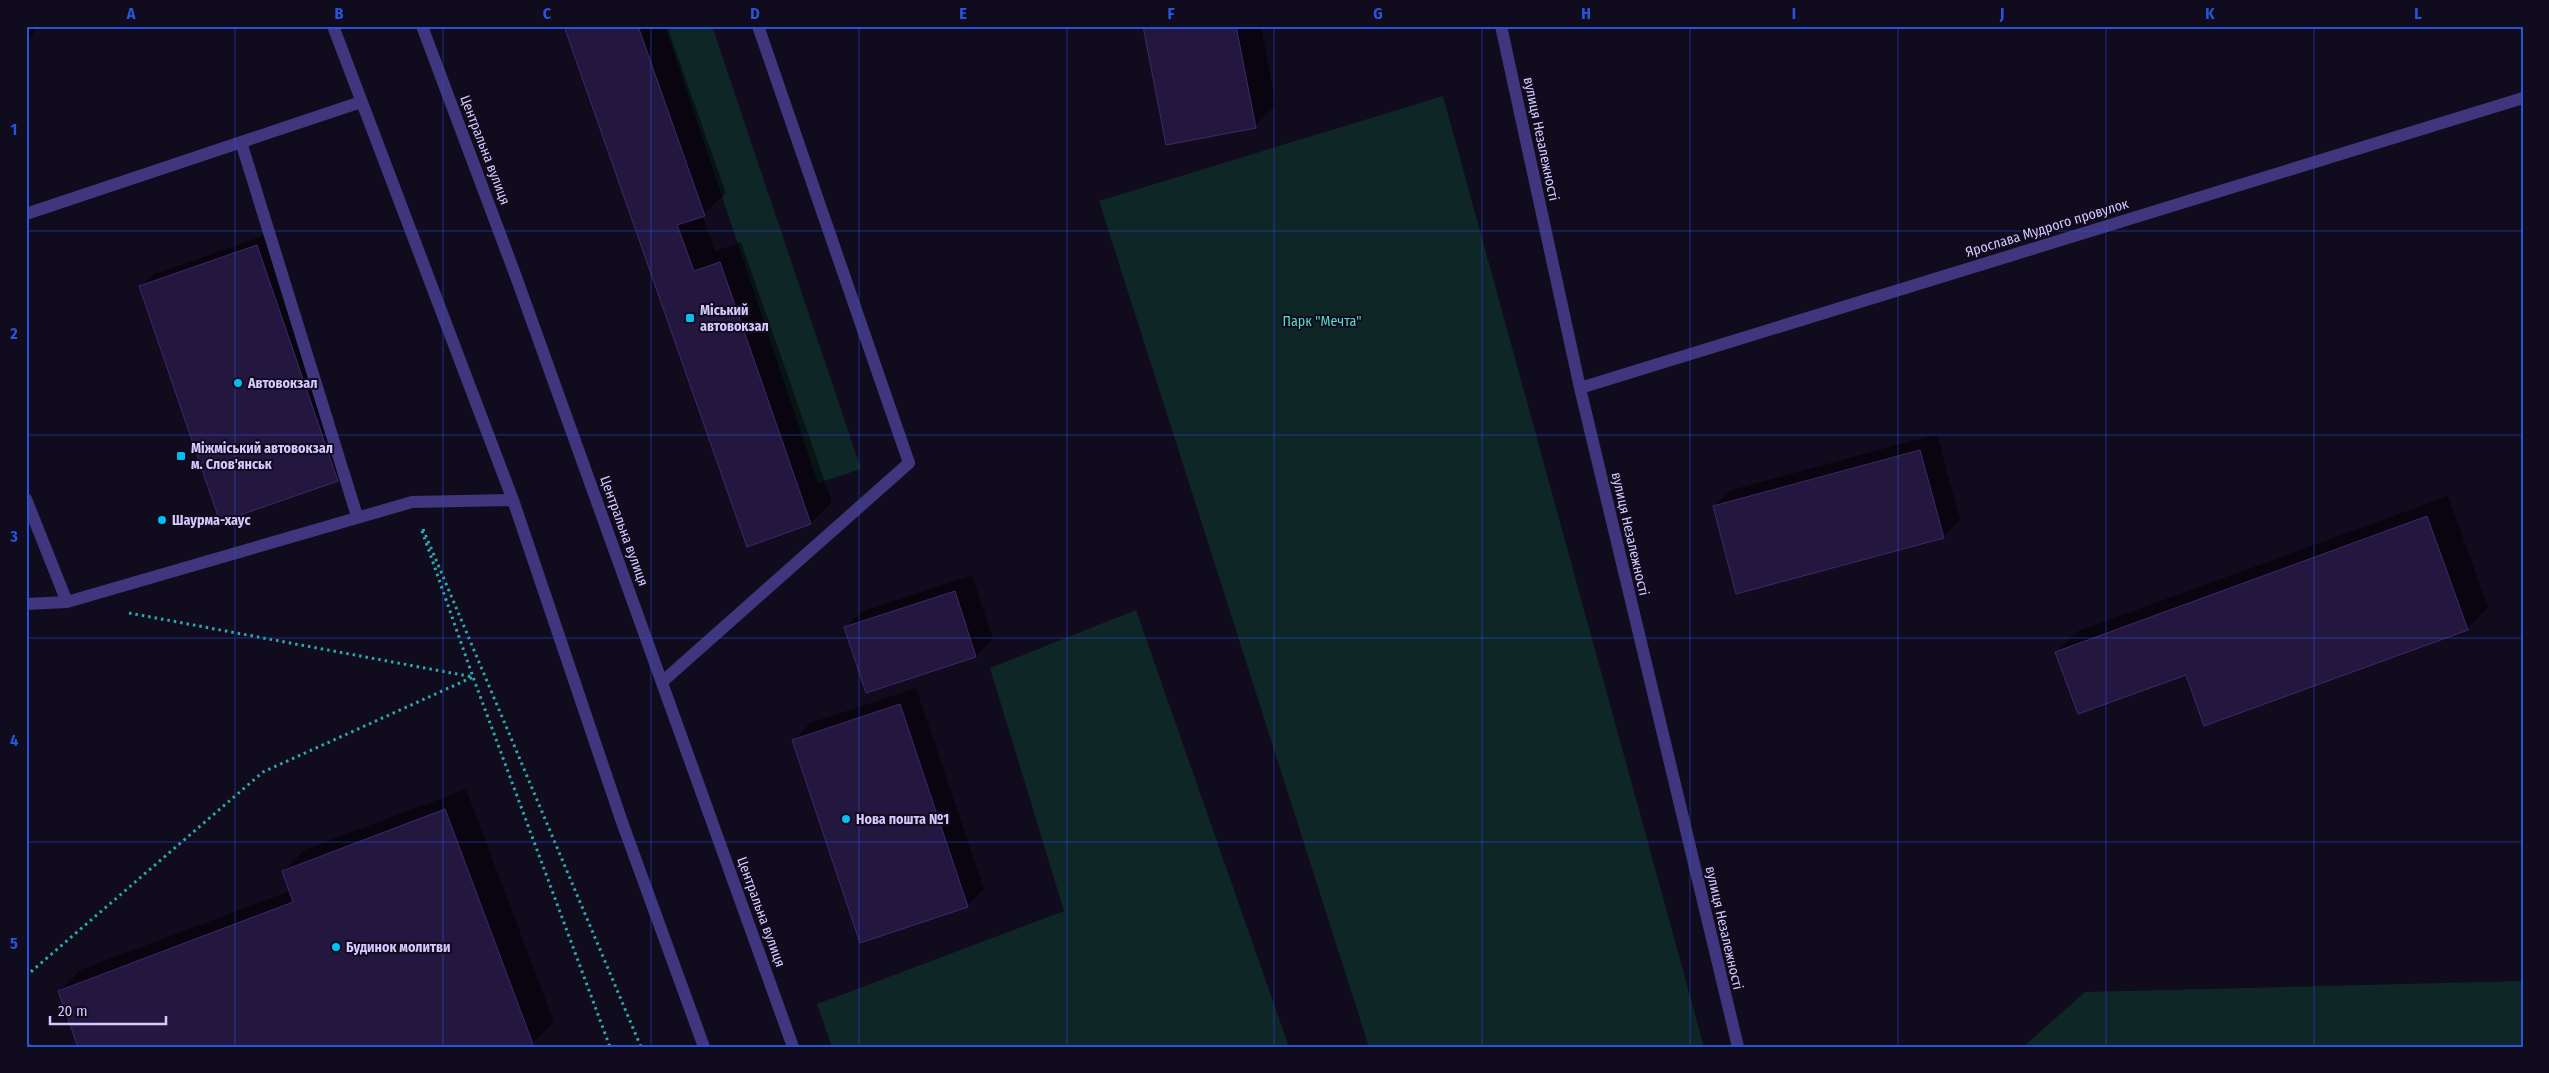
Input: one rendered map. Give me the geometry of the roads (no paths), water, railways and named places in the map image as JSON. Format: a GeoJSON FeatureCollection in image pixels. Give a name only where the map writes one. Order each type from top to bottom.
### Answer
{"type":"FeatureCollection","features":[{"type":"Feature","properties":{"kind":"street"},"geometry":{"type":"LineString","coordinates":[[333,26],[514,500],[622,822],[704,1047]]}},
{"type":"Feature","properties":{"kind":"street","name":"Центральна вулиця"},"geometry":{"type":"LineString","coordinates":[[422,26],[515,274],[793,1047]]}},
{"type":"Feature","properties":{"kind":"street"},"geometry":{"type":"LineString","coordinates":[[662,682],[909,463],[758,26]]}},
{"type":"Feature","properties":{"kind":"street","name":"вулиця Незалежності"},"geometry":{"type":"LineString","coordinates":[[1500,26],[1580,388],[1738,1047]]}},
{"type":"Feature","properties":{"kind":"street","name":"Ярослава Мудрого провулок"},"geometry":{"type":"LineString","coordinates":[[1580,388],[2523,98]]}},
{"type":"Feature","properties":{"kind":"street"},"geometry":{"type":"LineString","coordinates":[[26,214],[362,102]]}},
{"type":"Feature","properties":{"kind":"street"},"geometry":{"type":"LineString","coordinates":[[241,142],[357,516]]}},
{"type":"Feature","properties":{"kind":"street"},"geometry":{"type":"LineString","coordinates":[[26,499],[67,602]]}},
{"type":"Feature","properties":{"kind":"street"},"geometry":{"type":"LineString","coordinates":[[26,604],[67,602],[357,516],[412,502],[514,500]]}},
{"type":"Feature","properties":{"kind":"place","name":"Міський автовокзал"},"geometry":{"type":"Point","coordinates":[690,318]}},
{"type":"Feature","properties":{"kind":"place","name":"Автовокзал"},"geometry":{"type":"Point","coordinates":[238,383]}},
{"type":"Feature","properties":{"kind":"place","name":"Міжміський автовокзал м. Слов'янськ"},"geometry":{"type":"Point","coordinates":[181,456]}},
{"type":"Feature","properties":{"kind":"place","name":"Шаурма-хаус"},"geometry":{"type":"Point","coordinates":[162,520]}},
{"type":"Feature","properties":{"kind":"place","name":"Нова пошта №1"},"geometry":{"type":"Point","coordinates":[846,819]}},
{"type":"Feature","properties":{"kind":"place","name":"Будинок молитви"},"geometry":{"type":"Point","coordinates":[336,947]}},
{"type":"Feature","properties":{"kind":"park label","name":"Парк \"Мечта\""},"geometry":{"type":"Point","coordinates":[1322,321]}}]}
